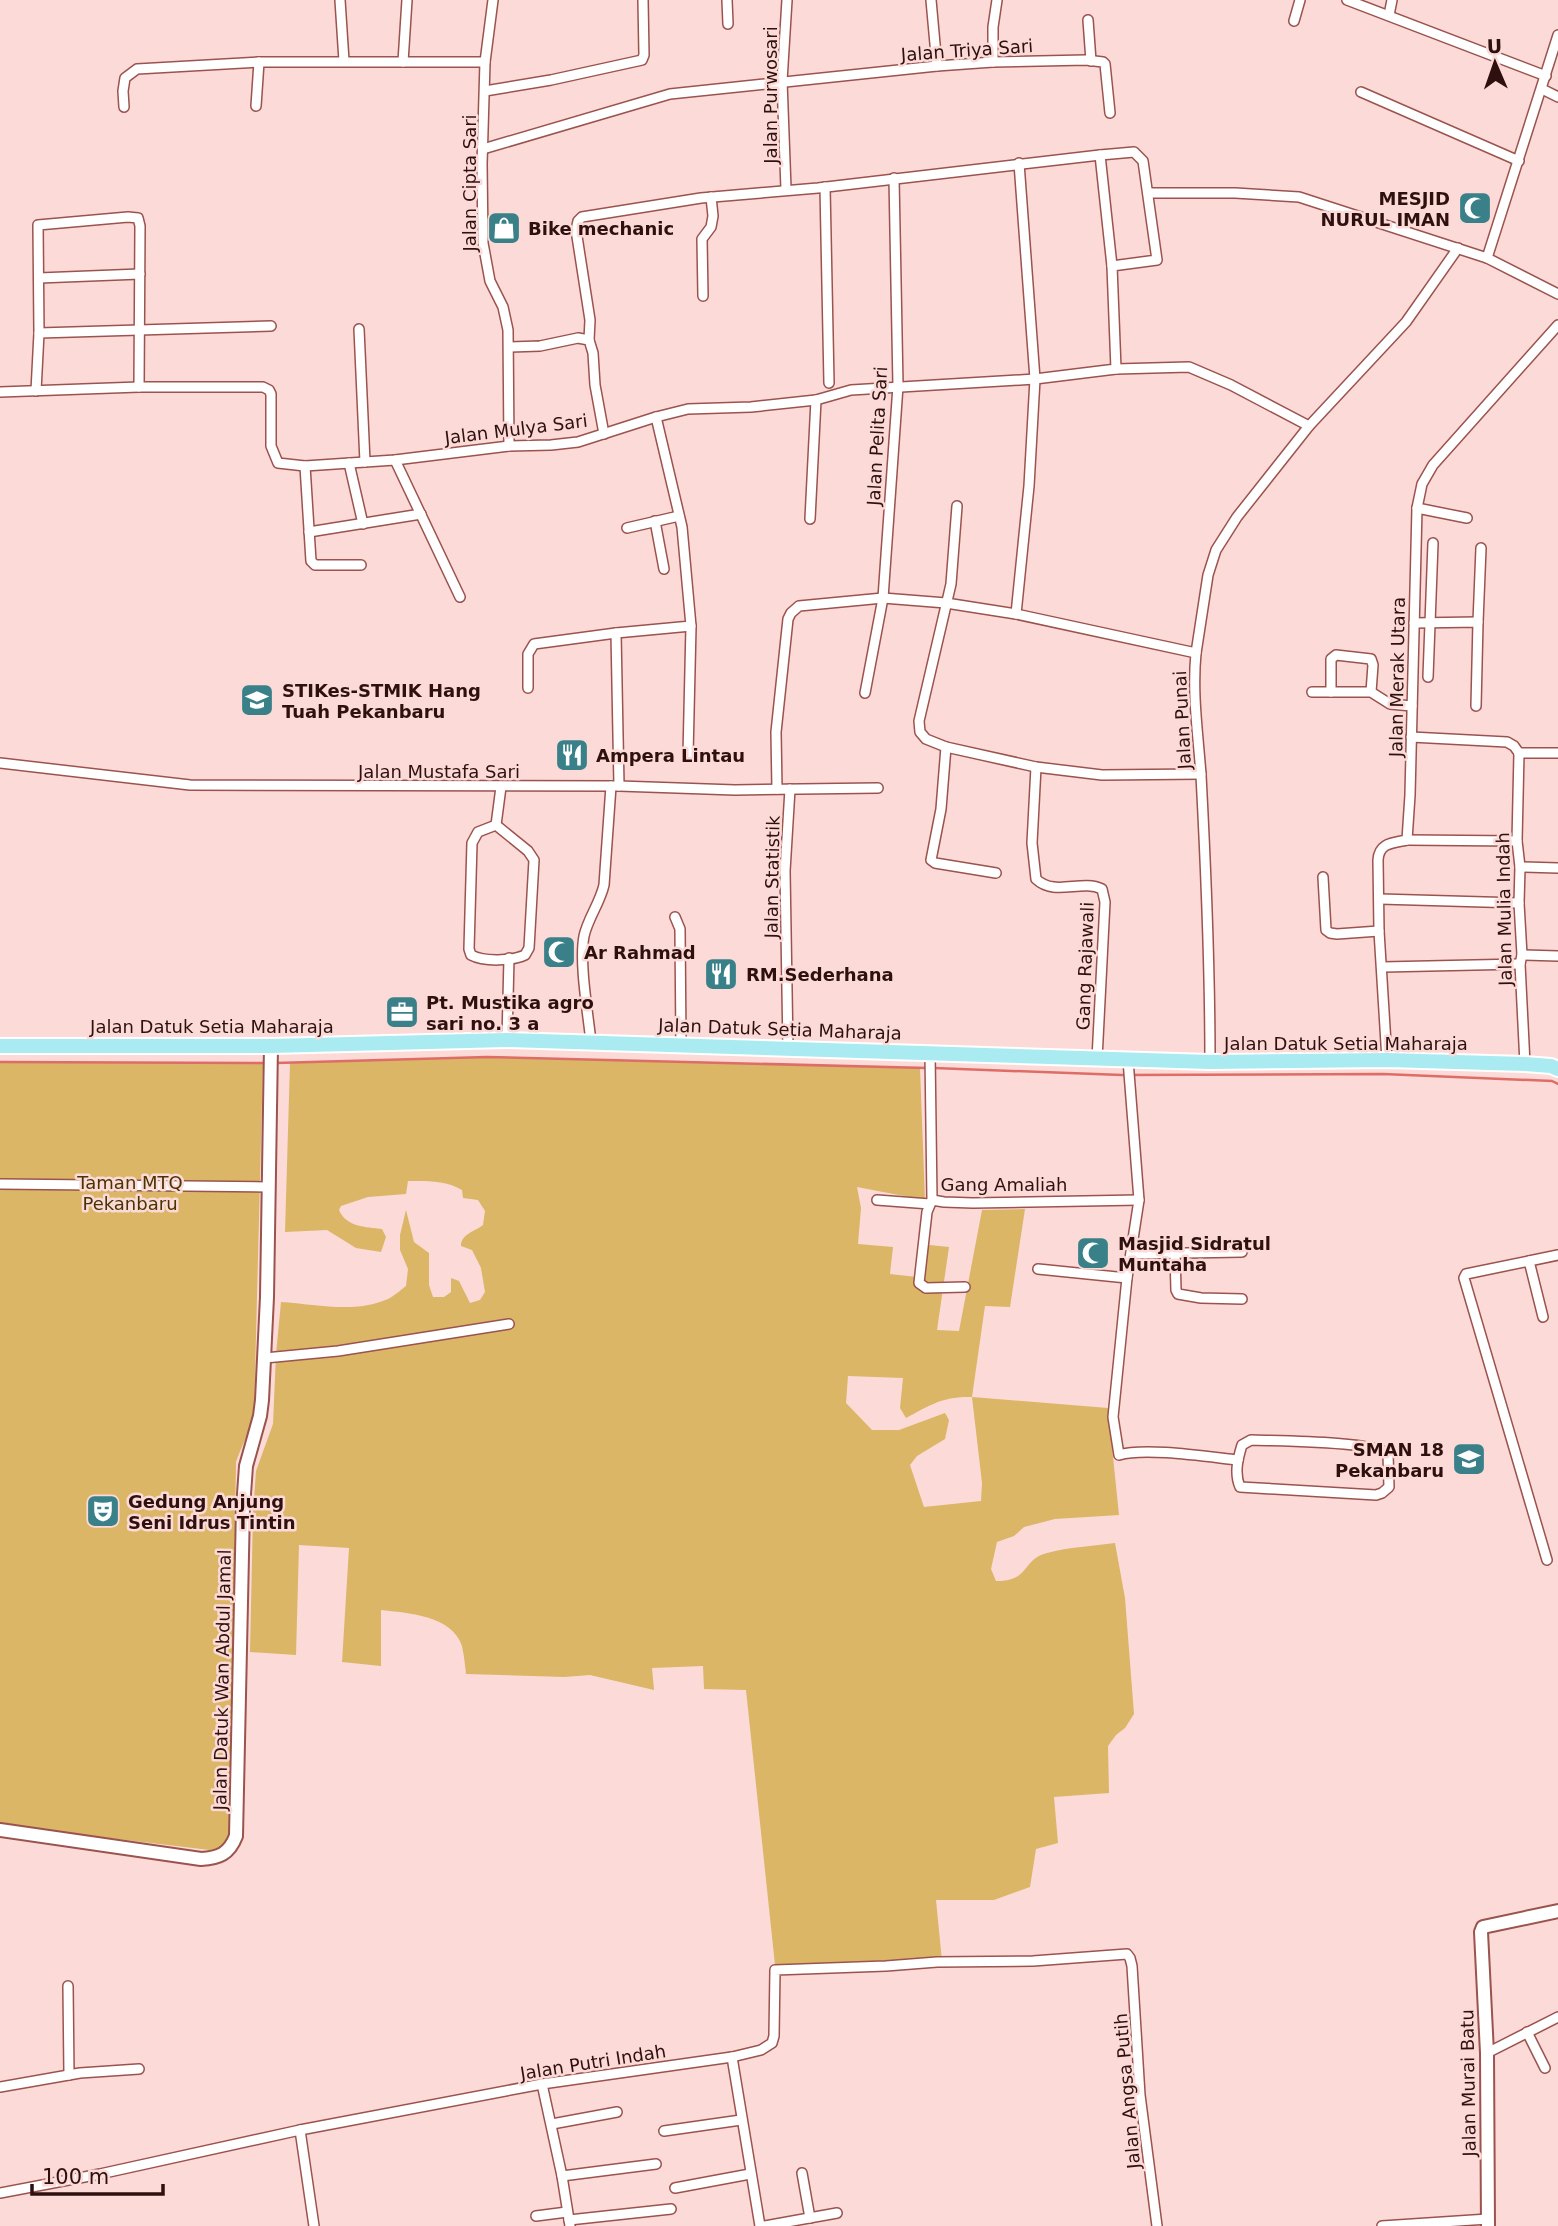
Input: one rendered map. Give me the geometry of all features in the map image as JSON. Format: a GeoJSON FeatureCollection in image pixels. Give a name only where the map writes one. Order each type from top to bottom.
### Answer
{"type":"FeatureCollection","features":[{"type":"Feature","properties":{"kind":"main road","name":"Jalan Datuk Setia Maharaja"},"geometry":{"type":"LineString","coordinates":[[0,1045],[271,1057],[507,1040],[930,1056],[1097,1059],[1128,1063],[1387,1060],[1525,1064],[1558,1069]]}},
{"type":"Feature","properties":{"kind":"street"},"geometry":{"type":"LineString","coordinates":[[340,0],[344,61]]}},
{"type":"Feature","properties":{"kind":"street"},"geometry":{"type":"LineString","coordinates":[[403,62],[407,0]]}},
{"type":"Feature","properties":{"kind":"street","name":"Jalan Cipta Sari"},"geometry":{"type":"LineString","coordinates":[[493,0],[485,62],[483,243],[485,264],[503,307],[510,347],[509,446]]}},
{"type":"Feature","properties":{"kind":"street"},"geometry":{"type":"LineString","coordinates":[[485,91],[642,60],[643,0]]}},
{"type":"Feature","properties":{"kind":"street"},"geometry":{"type":"LineString","coordinates":[[727,0],[728,24]]}},
{"type":"Feature","properties":{"kind":"street","name":"Jalan Purwosari"},"geometry":{"type":"LineString","coordinates":[[786,189],[782,81],[787,0]]}},
{"type":"Feature","properties":{"kind":"street"},"geometry":{"type":"LineString","coordinates":[[931,0],[936,66]]}},
{"type":"Feature","properties":{"kind":"street"},"geometry":{"type":"LineString","coordinates":[[993,62],[996,0]]}},
{"type":"Feature","properties":{"kind":"street"},"geometry":{"type":"LineString","coordinates":[[1294,21],[1300,0]]}},
{"type":"Feature","properties":{"kind":"street"},"geometry":{"type":"LineString","coordinates":[[1347,0],[1546,76]]}},
{"type":"Feature","properties":{"kind":"street"},"geometry":{"type":"LineString","coordinates":[[1389,15],[1392,0]]}},
{"type":"Feature","properties":{"kind":"street"},"geometry":{"type":"LineString","coordinates":[[1088,20],[1091,61],[1105,64],[1110,113]]}},
{"type":"Feature","properties":{"kind":"street"},"geometry":{"type":"LineString","coordinates":[[1487,258],[1557,42]]}},
{"type":"Feature","properties":{"kind":"street","name":"Jalan Triya Sari"},"geometry":{"type":"LineString","coordinates":[[483,149],[670,94],[936,66],[993,62],[1091,61]]}},
{"type":"Feature","properties":{"kind":"street"},"geometry":{"type":"LineString","coordinates":[[256,106],[259,62]]}},
{"type":"Feature","properties":{"kind":"street"},"geometry":{"type":"LineString","coordinates":[[124,107],[125,78],[137,69],[259,62],[485,62]]}},
{"type":"Feature","properties":{"kind":"street"},"geometry":{"type":"LineString","coordinates":[[1542,89],[1558,97]]}},
{"type":"Feature","properties":{"kind":"street"},"geometry":{"type":"LineString","coordinates":[[1361,92],[1519,161]]}},
{"type":"Feature","properties":{"kind":"street"},"geometry":{"type":"LineString","coordinates":[[604,434],[595,385],[593,354],[589,340],[590,320],[576,230],[582,217],[711,197],[825,187],[1134,152],[1140,155],[1143,161],[1157,260],[1112,266]]}},
{"type":"Feature","properties":{"kind":"street"},"geometry":{"type":"LineString","coordinates":[[1100,155],[1112,266],[1116,369]]}},
{"type":"Feature","properties":{"kind":"street"},"geometry":{"type":"LineString","coordinates":[[1016,614],[1029,486],[1035,379],[1019,163]]}},
{"type":"Feature","properties":{"kind":"street","name":"Jalan Pelita Sari"},"geometry":{"type":"LineString","coordinates":[[864,693],[883,598],[898,386],[894,178]]}},
{"type":"Feature","properties":{"kind":"street"},"geometry":{"type":"LineString","coordinates":[[825,187],[830,383]]}},
{"type":"Feature","properties":{"kind":"street"},"geometry":{"type":"LineString","coordinates":[[1148,193],[1235,193],[1299,197],[1487,258],[1558,294]]}},
{"type":"Feature","properties":{"kind":"street"},"geometry":{"type":"LineString","coordinates":[[703,296],[702,239],[711,227],[711,197]]}},
{"type":"Feature","properties":{"kind":"street"},"geometry":{"type":"LineString","coordinates":[[36,391],[39,333],[38,225],[128,217],[136,217],[139,221],[139,387]]}},
{"type":"Feature","properties":{"kind":"street"},"geometry":{"type":"LineString","coordinates":[[1196,653],[1208,575],[1216,550],[1237,517],[1309,426],[1406,322],[1458,248]]}},
{"type":"Feature","properties":{"kind":"street"},"geometry":{"type":"LineString","coordinates":[[39,278],[140,274]]}},
{"type":"Feature","properties":{"kind":"street","name":"Jalan Merak Utara"},"geometry":{"type":"LineString","coordinates":[[1407,840],[1417,508],[1422,484],[1433,465],[1558,325]]}},
{"type":"Feature","properties":{"kind":"street"},"geometry":{"type":"LineString","coordinates":[[39,333],[271,326]]}},
{"type":"Feature","properties":{"kind":"street"},"geometry":{"type":"LineString","coordinates":[[359,329],[365,462]]}},
{"type":"Feature","properties":{"kind":"street"},"geometry":{"type":"LineString","coordinates":[[510,347],[540,346],[578,338],[589,340]]}},
{"type":"Feature","properties":{"kind":"street","name":"Jalan Mulya Sari"},"geometry":{"type":"LineString","coordinates":[[0,392],[139,387],[263,387],[271,394],[271,446],[278,463],[305,466],[578,442],[688,409],[751,407],[816,400],[851,390],[1035,379],[1152,366],[1189,367],[1231,385],[1309,426]]}},
{"type":"Feature","properties":{"kind":"street"},"geometry":{"type":"LineString","coordinates":[[810,519],[816,400]]}},
{"type":"Feature","properties":{"kind":"street"},"geometry":{"type":"LineString","coordinates":[[656,417],[680,516],[687,569],[691,626],[688,755]]}},
{"type":"Feature","properties":{"kind":"street"},"geometry":{"type":"LineString","coordinates":[[395,460],[460,597]]}},
{"type":"Feature","properties":{"kind":"street"},"geometry":{"type":"LineString","coordinates":[[349,463],[363,524]]}},
{"type":"Feature","properties":{"kind":"street"},"geometry":{"type":"LineString","coordinates":[[305,466],[310,554],[315,565],[361,565]]}},
{"type":"Feature","properties":{"kind":"street"},"geometry":{"type":"LineString","coordinates":[[957,506],[954,561],[919,721],[920,732],[926,739],[946,747],[1036,767],[1102,775],[1200,774]]}},
{"type":"Feature","properties":{"kind":"street"},"geometry":{"type":"LineString","coordinates":[[1417,508],[1467,518]]}},
{"type":"Feature","properties":{"kind":"street"},"geometry":{"type":"LineString","coordinates":[[309,532],[421,514]]}},
{"type":"Feature","properties":{"kind":"street"},"geometry":{"type":"LineString","coordinates":[[626,528],[680,516]]}},
{"type":"Feature","properties":{"kind":"street"},"geometry":{"type":"LineString","coordinates":[[655,521],[664,569]]}},
{"type":"Feature","properties":{"kind":"street"},"geometry":{"type":"LineString","coordinates":[[1428,677],[1433,543]]}},
{"type":"Feature","properties":{"kind":"street"},"geometry":{"type":"LineString","coordinates":[[1476,706],[1481,548]]}},
{"type":"Feature","properties":{"kind":"street","name":"Jalan Punai"},"geometry":{"type":"LineString","coordinates":[[777,789],[778,706],[790,613],[799,606],[883,598],[946,603],[1016,614],[1196,653],[1193,683],[1210,962],[1210,1062]]}},
{"type":"Feature","properties":{"kind":"street"},"geometry":{"type":"LineString","coordinates":[[1414,623],[1478,622]]}},
{"type":"Feature","properties":{"kind":"street"},"geometry":{"type":"LineString","coordinates":[[528,688],[528,654],[534,644],[691,626]]}},
{"type":"Feature","properties":{"kind":"street"},"geometry":{"type":"LineString","coordinates":[[591,1042],[583,942],[604,885],[615,786],[616,633]]}},
{"type":"Feature","properties":{"kind":"street"},"geometry":{"type":"LineString","coordinates":[[1331,692],[1331,659],[1336,655],[1371,659],[1371,692]]}},
{"type":"Feature","properties":{"kind":"street"},"geometry":{"type":"LineString","coordinates":[[1312,692],[1371,692],[1390,704],[1412,706]]}},
{"type":"Feature","properties":{"kind":"street"},"geometry":{"type":"LineString","coordinates":[[1411,737],[1507,742],[1519,753],[1558,753]]}},
{"type":"Feature","properties":{"kind":"street"},"geometry":{"type":"LineString","coordinates":[[946,747],[941,809],[932,860],[934,863],[996,873]]}},
{"type":"Feature","properties":{"kind":"street","name":"Jalan Mulia Indah"},"geometry":{"type":"LineString","coordinates":[[1519,753],[1517,841],[1525,1064]]}},
{"type":"Feature","properties":{"kind":"street","name":"Jalan Mustafa Sari"},"geometry":{"type":"LineString","coordinates":[[0,764],[190,785],[615,786],[735,790],[878,788]]}},
{"type":"Feature","properties":{"kind":"street","name":"Gang Rajawali"},"geometry":{"type":"LineString","coordinates":[[1036,767],[1032,843],[1036,879],[1045,886],[1056,888],[1096,886],[1102,889],[1105,902],[1097,1059]]}},
{"type":"Feature","properties":{"kind":"street"},"geometry":{"type":"LineString","coordinates":[[496,825],[501,787]]}},
{"type":"Feature","properties":{"kind":"street","name":"Jalan Statistik"},"geometry":{"type":"LineString","coordinates":[[788,1049],[785,870],[790,789]]}},
{"type":"Feature","properties":{"kind":"street"},"geometry":{"type":"LineString","coordinates":[[496,825],[528,851],[534,860],[529,948],[522,957],[479,959],[471,955],[469,949],[473,839],[478,832],[496,825]]}},
{"type":"Feature","properties":{"kind":"street"},"geometry":{"type":"LineString","coordinates":[[1387,1060],[1378,852],[1386,844],[1407,840],[1517,841]]}},
{"type":"Feature","properties":{"kind":"street"},"geometry":{"type":"LineString","coordinates":[[1520,867],[1558,869]]}},
{"type":"Feature","properties":{"kind":"street"},"geometry":{"type":"LineString","coordinates":[[1323,877],[1326,930],[1337,934],[1380,931]]}},
{"type":"Feature","properties":{"kind":"street"},"geometry":{"type":"LineString","coordinates":[[1380,899],[1519,903]]}},
{"type":"Feature","properties":{"kind":"street"},"geometry":{"type":"LineString","coordinates":[[675,917],[680,929],[681,1045]]}},
{"type":"Feature","properties":{"kind":"street"},"geometry":{"type":"LineString","coordinates":[[1383,967],[1558,956]]}},
{"type":"Feature","properties":{"kind":"street"},"geometry":{"type":"LineString","coordinates":[[507,1040],[509,958]]}},
{"type":"Feature","properties":{"kind":"street","name":"Gang Amaliah"},"geometry":{"type":"LineString","coordinates":[[930,1056],[931,1202],[1139,1200]]}},
{"type":"Feature","properties":{"kind":"street","name":"Jalan Datuk Wan Abdul Jamal"},"geometry":{"type":"LineString","coordinates":[[0,1830],[201,1859],[224,1855],[232,1846],[237,1826],[244,1491],[246,1466],[260,1416],[265,1358],[271,1057]]}},
{"type":"Feature","properties":{"kind":"street"},"geometry":{"type":"LineString","coordinates":[[1128,1063],[1139,1200],[1127,1278],[1113,1417],[1119,1455],[1126,1452],[1144,1452],[1238,1460]]}},
{"type":"Feature","properties":{"kind":"street"},"geometry":{"type":"LineString","coordinates":[[0,1184],[268,1187]]}},
{"type":"Feature","properties":{"kind":"street"},"geometry":{"type":"LineString","coordinates":[[877,1200],[931,1202],[925,1224],[919,1283],[926,1288],[965,1287]]}},
{"type":"Feature","properties":{"kind":"street"},"geometry":{"type":"LineString","coordinates":[[1132,1254],[1242,1252]]}},
{"type":"Feature","properties":{"kind":"street"},"geometry":{"type":"LineString","coordinates":[[1175,1254],[1178,1294],[1201,1298],[1242,1299]]}},
{"type":"Feature","properties":{"kind":"street"},"geometry":{"type":"LineString","coordinates":[[1547,1560],[1464,1278],[1466,1274],[1558,1255]]}},
{"type":"Feature","properties":{"kind":"street"},"geometry":{"type":"LineString","coordinates":[[1529,1261],[1543,1317]]}},
{"type":"Feature","properties":{"kind":"street"},"geometry":{"type":"LineString","coordinates":[[1038,1269],[1127,1278]]}},
{"type":"Feature","properties":{"kind":"street"},"geometry":{"type":"LineString","coordinates":[[265,1358],[338,1351],[509,1324]]}},
{"type":"Feature","properties":{"kind":"street"},"geometry":{"type":"LineString","coordinates":[[1251,1440],[1378,1448],[1388,1454],[1389,1487],[1376,1495],[1246,1488],[1238,1484],[1238,1460],[1242,1445],[1251,1440]]}},
{"type":"Feature","properties":{"kind":"street","name":"Jalan Murai Batu"},"geometry":{"type":"LineString","coordinates":[[1488,2222],[1487,2053],[1480,1939],[1483,1927],[1558,1911]]}},
{"type":"Feature","properties":{"kind":"street","name":"Jalan Putri Indah"},"geometry":{"type":"LineString","coordinates":[[0,2193],[111,2172],[300,2130],[542,2084],[732,2057],[761,2050],[772,2043],[774,2036],[775,1970],[937,1962],[1033,1961],[1126,1954]]}},
{"type":"Feature","properties":{"kind":"street","name":"Jalan Angsa Putih"},"geometry":{"type":"LineString","coordinates":[[1126,1954],[1132,1966],[1140,2095],[1157,2226]]}},
{"type":"Feature","properties":{"kind":"street"},"geometry":{"type":"LineString","coordinates":[[68,1986],[69,2075]]}},
{"type":"Feature","properties":{"kind":"street"},"geometry":{"type":"LineString","coordinates":[[1487,2053],[1558,2017]]}},
{"type":"Feature","properties":{"kind":"street"},"geometry":{"type":"LineString","coordinates":[[1527,2032],[1545,2068]]}},
{"type":"Feature","properties":{"kind":"street"},"geometry":{"type":"LineString","coordinates":[[732,2057],[760,2226]]}},
{"type":"Feature","properties":{"kind":"street"},"geometry":{"type":"LineString","coordinates":[[0,2087],[69,2075],[139,2069]]}},
{"type":"Feature","properties":{"kind":"street"},"geometry":{"type":"LineString","coordinates":[[542,2084],[569,2219]]}},
{"type":"Feature","properties":{"kind":"street"},"geometry":{"type":"LineString","coordinates":[[552,2124],[617,2112]]}},
{"type":"Feature","properties":{"kind":"street"},"geometry":{"type":"LineString","coordinates":[[664,2132],[741,2120]]}},
{"type":"Feature","properties":{"kind":"street"},"geometry":{"type":"LineString","coordinates":[[300,2130],[314,2226]]}},
{"type":"Feature","properties":{"kind":"street"},"geometry":{"type":"LineString","coordinates":[[562,2176],[656,2164]]}},
{"type":"Feature","properties":{"kind":"street"},"geometry":{"type":"LineString","coordinates":[[802,2173],[810,2218]]}},
{"type":"Feature","properties":{"kind":"street"},"geometry":{"type":"LineString","coordinates":[[675,2188],[750,2174]]}},
{"type":"Feature","properties":{"kind":"street"},"geometry":{"type":"LineString","coordinates":[[536,2216],[569,2219],[671,2209]]}},
{"type":"Feature","properties":{"kind":"street"},"geometry":{"type":"LineString","coordinates":[[765,2226],[837,2213]]}},
{"type":"Feature","properties":{"kind":"street"},"geometry":{"type":"LineString","coordinates":[[1382,2226],[1488,2222]]}},
{"type":"Feature","properties":{"kind":"green space"},"geometry":{"type":"Polygon","coordinates":[[[487,1057],[920,1068],[925,1200],[857,1187],[861,1208],[858,1244],[893,1247],[890,1274],[917,1277],[920,1244],[949,1247],[937,1330],[959,1331],[982,1210],[1025,1209],[1010,1307],[985,1306],[972,1397],[1108,1408],[1119,1515],[1055,1519],[1024,1527],[1014,1536],[997,1542],[991,1569],[996,1581],[1007,1580],[1015,1578],[1033,1560],[1047,1553],[1115,1543],[1125,1598],[1134,1714],[1108,1746],[1109,1793],[1054,1797],[1058,1843],[1036,1849],[1030,1887],[994,1900],[936,1900],[942,1961],[785,1967],[775,1965],[746,1690],[704,1689],[703,1666],[652,1668],[654,1690],[590,1675],[564,1677],[466,1674],[462,1646],[449,1628],[428,1618],[381,1610],[381,1666],[342,1662],[349,1548],[299,1545],[296,1655],[250,1652],[256,1471],[273,1424],[281,1302],[349,1307],[375,1304],[395,1295],[406,1286],[408,1269],[400,1250],[400,1235],[406,1210],[414,1242],[429,1253],[429,1285],[433,1297],[444,1297],[451,1292],[451,1278],[459,1281],[470,1303],[480,1300],[485,1292],[481,1268],[472,1250],[461,1246],[466,1236],[483,1225],[485,1211],[478,1200],[463,1198],[462,1190],[449,1184],[408,1181],[406,1194],[368,1197],[341,1206],[339,1210],[342,1216],[351,1223],[382,1229],[386,1237],[381,1252],[356,1248],[327,1230],[285,1232],[290,1063],[487,1057]],[[848,1376],[846,1403],[872,1430],[899,1430],[945,1413],[949,1420],[945,1439],[917,1456],[910,1465],[924,1507],[981,1501],[982,1483],[972,1397],[945,1400],[906,1418],[900,1408],[903,1378],[848,1376]]]}},
{"type":"Feature","properties":{"kind":"green space","name":"Taman MTQ Pekanbaru"},"geometry":{"type":"Polygon","coordinates":[[[0,1062],[263,1063],[254,1414],[236,1462],[233,1837],[218,1851],[0,1825],[0,1062]]]}},
{"type":"Feature","properties":{"kind":"waterway"},"geometry":{"type":"LineString","coordinates":[[276,1063],[487,1057],[927,1068]]}},
{"type":"Feature","properties":{"kind":"waterway"},"geometry":{"type":"LineString","coordinates":[[0,1062],[266,1063]]}},
{"type":"Feature","properties":{"kind":"waterway"},"geometry":{"type":"LineString","coordinates":[[934,1068],[1122,1075],[1383,1074],[1552,1081],[1558,1084]]}},
{"type":"Feature","properties":{"kind":"place","name":"MESJID NURUL IMAN"},"geometry":{"type":"Point","coordinates":[1475,208]}},
{"type":"Feature","properties":{"kind":"place","name":"Bike mechanic"},"geometry":{"type":"Point","coordinates":[504,228]}},
{"type":"Feature","properties":{"kind":"place","name":"STIKes-STMIK Hang Tuah Pekanbaru"},"geometry":{"type":"Point","coordinates":[257,700]}},
{"type":"Feature","properties":{"kind":"place","name":"Ampera Lintau"},"geometry":{"type":"Point","coordinates":[572,755]}},
{"type":"Feature","properties":{"kind":"place","name":"Ar Rahmad"},"geometry":{"type":"Point","coordinates":[559,952]}},
{"type":"Feature","properties":{"kind":"place","name":"RM.Sederhana"},"geometry":{"type":"Point","coordinates":[721,974]}},
{"type":"Feature","properties":{"kind":"place","name":"Pt. Mustika agro sari no. 3 a"},"geometry":{"type":"Point","coordinates":[402,1012]}},
{"type":"Feature","properties":{"kind":"place","name":"Masjid Sidratul Muntaha"},"geometry":{"type":"Point","coordinates":[1093,1253]}},
{"type":"Feature","properties":{"kind":"place","name":"SMAN 18 Pekanbaru"},"geometry":{"type":"Point","coordinates":[1469,1459]}},
{"type":"Feature","properties":{"kind":"place","name":"Gedung Anjung Seni Idrus Tintin"},"geometry":{"type":"Point","coordinates":[103,1511]}}]}
